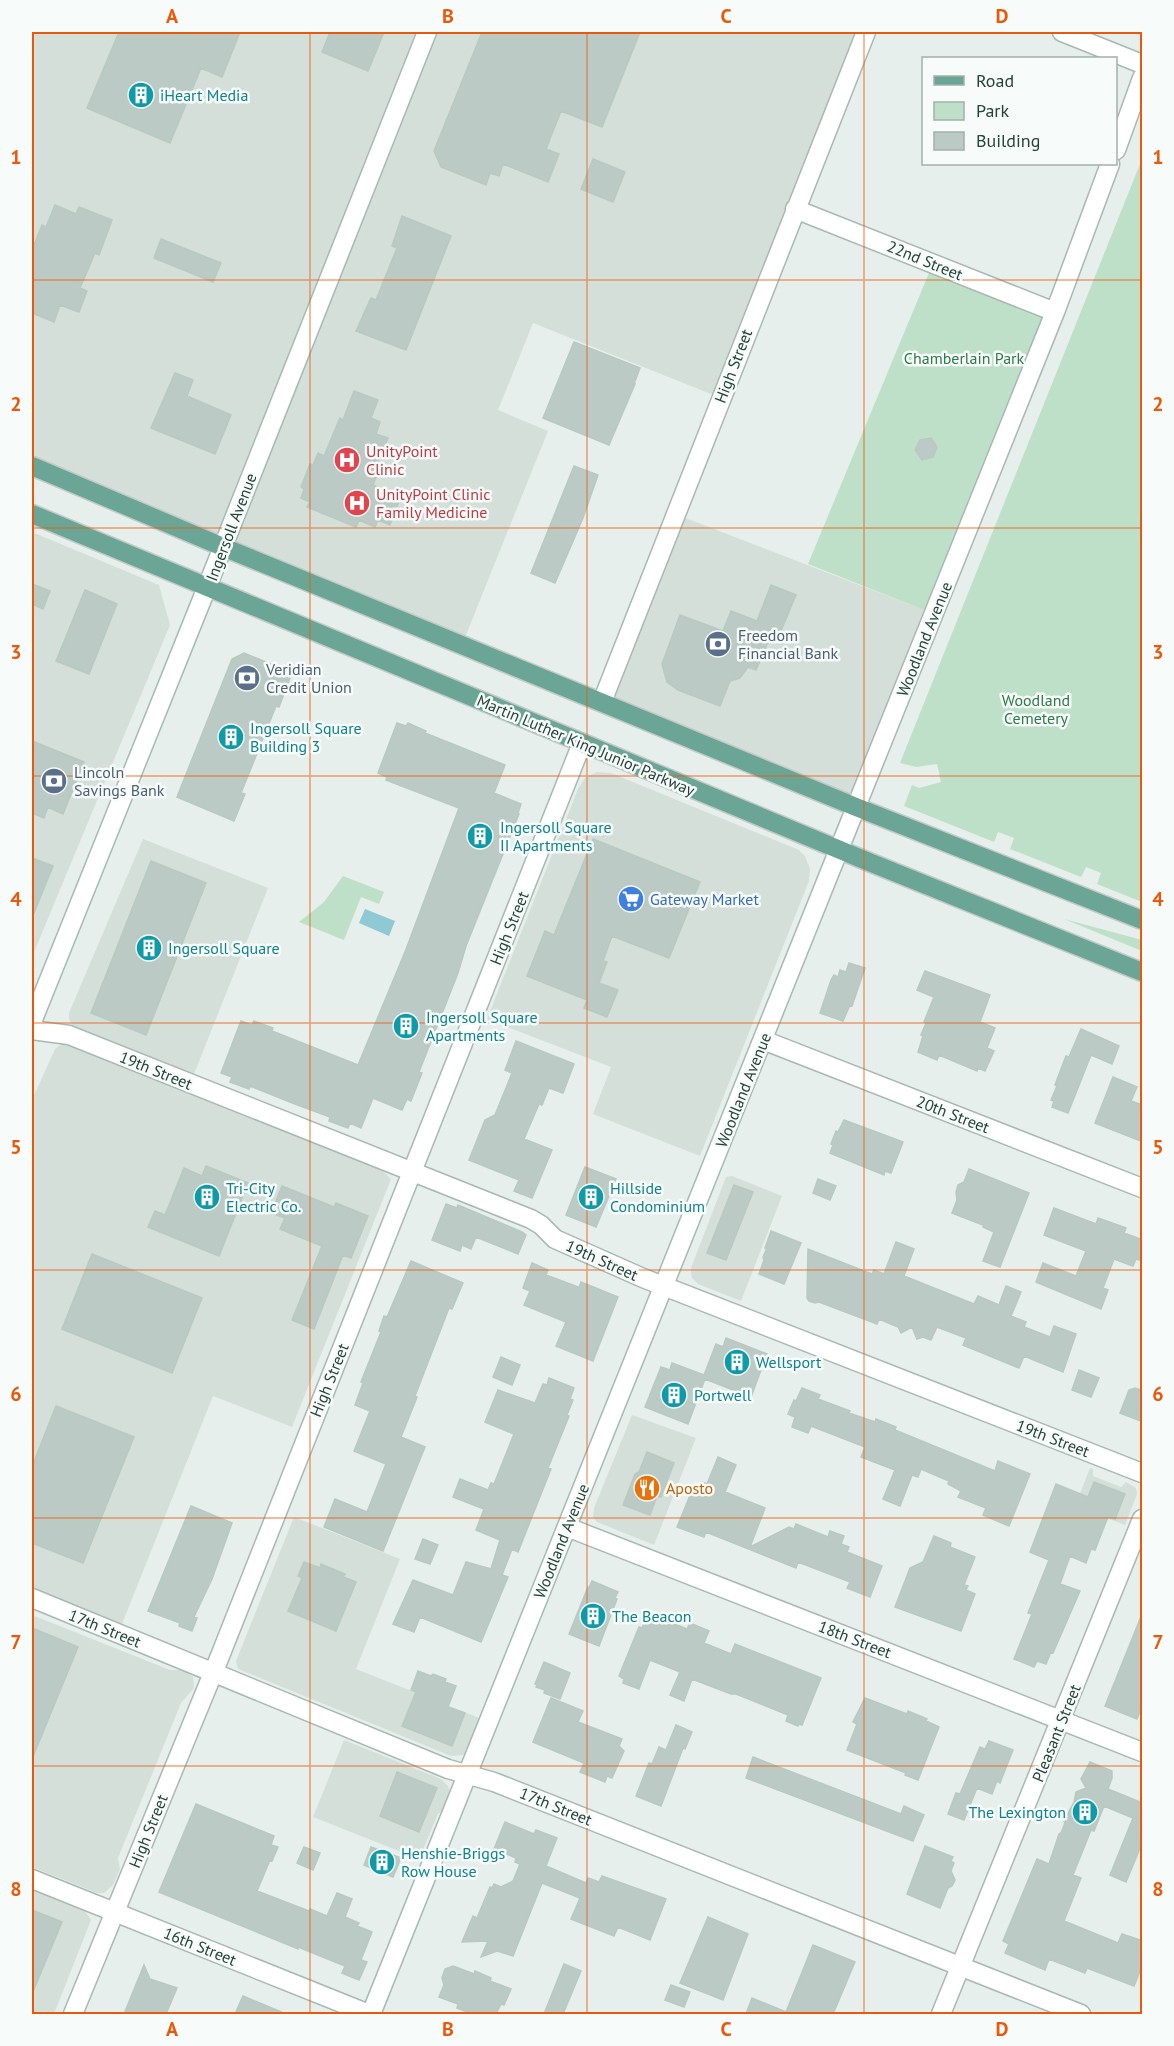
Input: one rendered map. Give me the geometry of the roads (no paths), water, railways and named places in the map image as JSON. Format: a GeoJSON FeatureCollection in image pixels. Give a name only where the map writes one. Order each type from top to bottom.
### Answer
{"type":"FeatureCollection","features":[{"type":"Feature","properties":{"kind":"main road"},"geometry":{"type":"LineString","coordinates":[[32,466],[223,547],[856,807],[1143,920]]}},
{"type":"Feature","properties":{"kind":"main road","name":"Martin Luther King Junior Parkway"},"geometry":{"type":"LineString","coordinates":[[32,514],[839,850],[1143,972]]}},
{"type":"Feature","properties":{"kind":"street","name":"Ingersoll Avenue"},"geometry":{"type":"LineString","coordinates":[[32,1022],[427,32]]}},
{"type":"Feature","properties":{"kind":"street","name":"High Street"},"geometry":{"type":"LineString","coordinates":[[602,702],[866,32]]}},
{"type":"Feature","properties":{"kind":"street"},"geometry":{"type":"LineString","coordinates":[[1062,32],[1143,64]]}},
{"type":"Feature","properties":{"kind":"street"},"geometry":{"type":"LineString","coordinates":[[1117,147],[1143,78]]}},
{"type":"Feature","properties":{"kind":"street","name":"Woodland Avenue"},"geometry":{"type":"LineString","coordinates":[[370,2014],[665,1287],[1054,312],[1110,165]]}},
{"type":"Feature","properties":{"kind":"street","name":"22nd Street"},"geometry":{"type":"LineString","coordinates":[[795,209],[1054,312]]}},
{"type":"Feature","properties":{"kind":"street","name":"High Street"},"geometry":{"type":"LineString","coordinates":[[73,2014],[213,1673],[582,743]]}},
{"type":"Feature","properties":{"kind":"street","name":"19th Street"},"geometry":{"type":"LineString","coordinates":[[32,1030],[69,1035],[531,1219],[555,1239],[665,1287],[1143,1473]]}},
{"type":"Feature","properties":{"kind":"street","name":"20th Street"},"geometry":{"type":"LineString","coordinates":[[763,1040],[1143,1188]]}},
{"type":"Feature","properties":{"kind":"street","name":"Pleasant Street"},"geometry":{"type":"LineString","coordinates":[[941,2014],[1143,1519]]}},
{"type":"Feature","properties":{"kind":"street","name":"18th Street"},"geometry":{"type":"LineString","coordinates":[[567,1527],[1143,1752]]}},
{"type":"Feature","properties":{"kind":"street","name":"17th Street"},"geometry":{"type":"LineString","coordinates":[[32,1598],[437,1765],[505,1786],[1081,2014]]}},
{"type":"Feature","properties":{"kind":"street","name":"16th Street"},"geometry":{"type":"LineString","coordinates":[[32,1879],[370,2014]]}},
{"type":"Feature","properties":{"kind":"water"},"geometry":{"type":"Polygon","coordinates":[[[365,909],[395,921],[389,936],[359,923],[365,909]]]}},
{"type":"Feature","properties":{"kind":"place","name":"iHeart Media"},"geometry":{"type":"Point","coordinates":[141,95]}},
{"type":"Feature","properties":{"kind":"place","name":"UnityPoint Clinic"},"geometry":{"type":"Point","coordinates":[347,460]}},
{"type":"Feature","properties":{"kind":"place","name":"UnityPoint Clinic Family Medicine"},"geometry":{"type":"Point","coordinates":[357,503]}},
{"type":"Feature","properties":{"kind":"place","name":"Freedom Financial Bank"},"geometry":{"type":"Point","coordinates":[718,644]}},
{"type":"Feature","properties":{"kind":"place","name":"Veridian Credit Union"},"geometry":{"type":"Point","coordinates":[247,678]}},
{"type":"Feature","properties":{"kind":"place","name":"Ingersoll Square Building 3"},"geometry":{"type":"Point","coordinates":[231,737]}},
{"type":"Feature","properties":{"kind":"place","name":"Lincoln Savings Bank"},"geometry":{"type":"Point","coordinates":[54,781]}},
{"type":"Feature","properties":{"kind":"place","name":"Ingersoll Square II Apartments"},"geometry":{"type":"Point","coordinates":[480,836]}},
{"type":"Feature","properties":{"kind":"place","name":"Gateway Market"},"geometry":{"type":"Point","coordinates":[631,899]}},
{"type":"Feature","properties":{"kind":"place","name":"Ingersoll Square"},"geometry":{"type":"Point","coordinates":[149,948]}},
{"type":"Feature","properties":{"kind":"place","name":"Ingersoll Square Apartments"},"geometry":{"type":"Point","coordinates":[406,1026]}},
{"type":"Feature","properties":{"kind":"place","name":"Tri-City Electric Co."},"geometry":{"type":"Point","coordinates":[207,1197]}},
{"type":"Feature","properties":{"kind":"place","name":"Hillside Condominium"},"geometry":{"type":"Point","coordinates":[591,1197]}},
{"type":"Feature","properties":{"kind":"place","name":"Wellsport"},"geometry":{"type":"Point","coordinates":[737,1362]}},
{"type":"Feature","properties":{"kind":"place","name":"Portwell"},"geometry":{"type":"Point","coordinates":[674,1395]}},
{"type":"Feature","properties":{"kind":"place","name":"Aposto"},"geometry":{"type":"Point","coordinates":[647,1488]}},
{"type":"Feature","properties":{"kind":"place","name":"The Beacon"},"geometry":{"type":"Point","coordinates":[593,1616]}},
{"type":"Feature","properties":{"kind":"place","name":"The Lexington"},"geometry":{"type":"Point","coordinates":[1085,1812]}},
{"type":"Feature","properties":{"kind":"place","name":"Henshie-Briggs Row House"},"geometry":{"type":"Point","coordinates":[382,1862]}},
{"type":"Feature","properties":{"kind":"park label","name":"Chamberlain Park"},"geometry":{"type":"Point","coordinates":[964,358]}},
{"type":"Feature","properties":{"kind":"park label","name":"Woodland Cemetery"},"geometry":{"type":"Point","coordinates":[1036,709]}}]}
